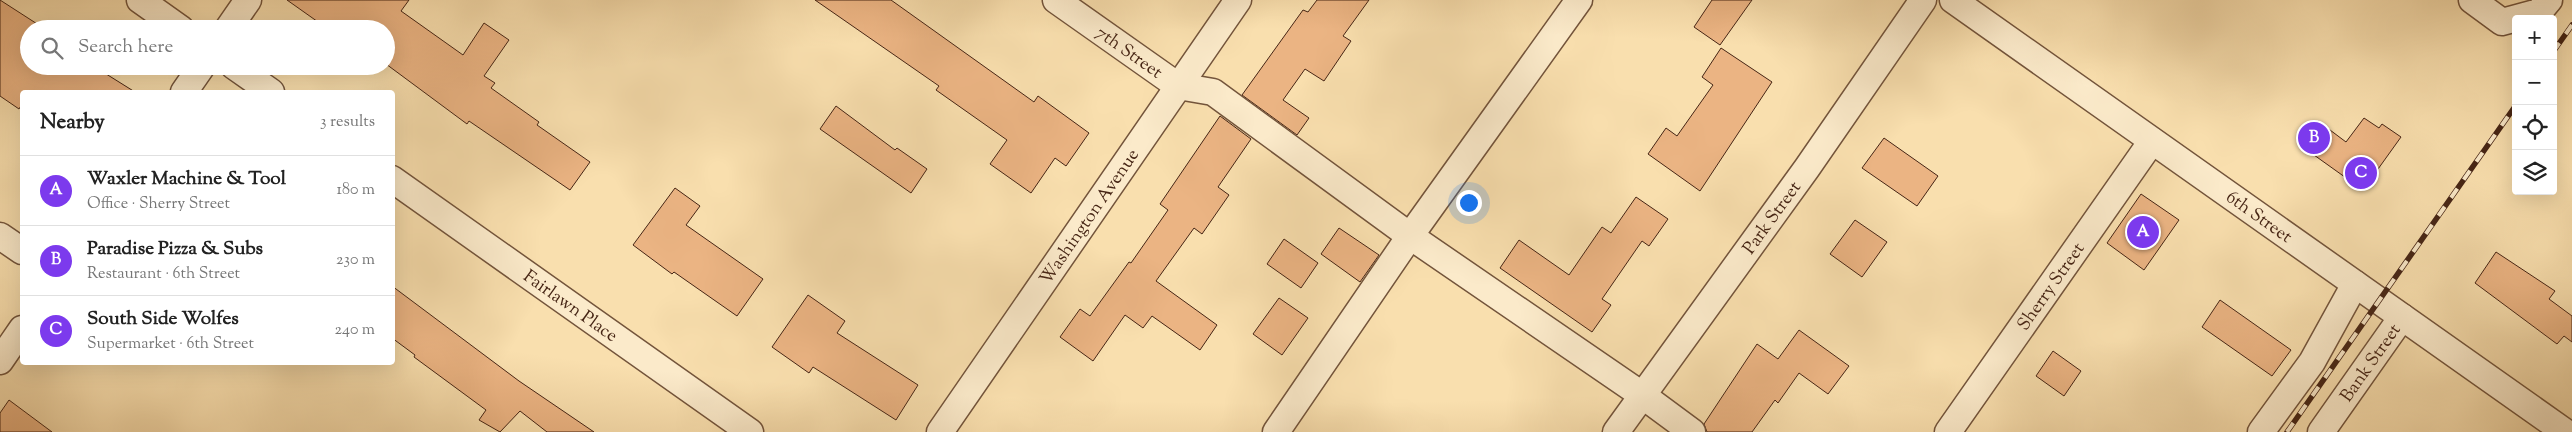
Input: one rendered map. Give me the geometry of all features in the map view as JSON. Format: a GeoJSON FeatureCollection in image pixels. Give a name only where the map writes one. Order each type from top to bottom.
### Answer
{"type":"FeatureCollection","features":[{"type":"Feature","properties":{"kind":"street"},"geometry":{"type":"LineString","coordinates":[[140,0],[168,20]]}},
{"type":"Feature","properties":{"kind":"street"},"geometry":{"type":"LineString","coordinates":[[234,20],[248,0]]}},
{"type":"Feature","properties":{"kind":"street","name":"7th Street"},"geometry":{"type":"LineString","coordinates":[[1056,0],[1178,86]]}},
{"type":"Feature","properties":{"kind":"street","name":"Washington Avenue"},"geometry":{"type":"LineString","coordinates":[[940,432],[1238,0]]}},
{"type":"Feature","properties":{"kind":"street"},"geometry":{"type":"LineString","coordinates":[[1276,432],[1410,236],[1579,0]]}},
{"type":"Feature","properties":{"kind":"street","name":"Park Street"},"geometry":{"type":"LineString","coordinates":[[1616,432],[1807,168],[1923,0]]}},
{"type":"Feature","properties":{"kind":"street","name":"6th Street"},"geometry":{"type":"LineString","coordinates":[[1953,0],[2565,432]]}},
{"type":"Feature","properties":{"kind":"street"},"geometry":{"type":"LineString","coordinates":[[2472,0],[2502,22],[2539,12],[2549,0]]}},
{"type":"Feature","properties":{"kind":"street"},"geometry":{"type":"LineString","coordinates":[[185,90],[196,75]]}},
{"type":"Feature","properties":{"kind":"street"},"geometry":{"type":"LineString","coordinates":[[247,75],[268,90]]}},
{"type":"Feature","properties":{"kind":"street"},"geometry":{"type":"LineString","coordinates":[[1178,86],[1213,92],[1410,236],[1642,395],[1692,432]]}},
{"type":"Feature","properties":{"kind":"street","name":"Sherry Street"},"geometry":{"type":"LineString","coordinates":[[1948,432],[2152,141]]}},
{"type":"Feature","properties":{"kind":"street","name":"Fairlawn Place"},"geometry":{"type":"LineString","coordinates":[[395,181],[750,432]]}},
{"type":"Feature","properties":{"kind":"street"},"geometry":{"type":"LineString","coordinates":[[0,236],[20,250]]}},
{"type":"Feature","properties":{"kind":"street"},"geometry":{"type":"LineString","coordinates":[[2261,432],[2312,362],[2355,284]]}},
{"type":"Feature","properties":{"kind":"street","name":"Bank Street"},"geometry":{"type":"LineString","coordinates":[[2321,432],[2402,317]]}},
{"type":"Feature","properties":{"kind":"street"},"geometry":{"type":"LineString","coordinates":[[0,361],[20,332]]}},
{"type":"Feature","properties":{"kind":"building"},"geometry":{"type":"Polygon","coordinates":[[[0,0],[31,20],[20,20],[20,75],[108,75],[132,90],[20,90],[19,109],[0,96],[0,0]]]}},
{"type":"Feature","properties":{"kind":"building"},"geometry":{"type":"Polygon","coordinates":[[[287,0],[409,0],[401,11],[463,55],[484,23],[509,40],[484,76],[495,83],[491,88],[539,122],[537,125],[590,162],[570,190],[469,121],[467,124],[395,71],[395,20],[315,20],[287,0]]]}},
{"type":"Feature","properties":{"kind":"building"},"geometry":{"type":"Polygon","coordinates":[[[815,0],[891,0],[1034,102],[1038,96],[1089,133],[1066,166],[1055,158],[1031,193],[990,164],[1007,140],[936,90],[939,86],[815,0]]]}},
{"type":"Feature","properties":{"kind":"building"},"geometry":{"type":"Polygon","coordinates":[[[1317,0],[1369,0],[1343,36],[1351,41],[1324,81],[1305,69],[1283,100],[1309,118],[1297,135],[1242,95],[1303,10],[1308,12],[1317,0]]]}},
{"type":"Feature","properties":{"kind":"building"},"geometry":{"type":"Polygon","coordinates":[[[1712,0],[1752,0],[1720,45],[1694,27],[1712,0]]]}},
{"type":"Feature","properties":{"kind":"building"},"geometry":{"type":"Polygon","coordinates":[[[1721,48],[1772,82],[1700,191],[1648,154],[1666,128],[1677,136],[1713,85],[1702,77],[1721,48]]]}},
{"type":"Feature","properties":{"kind":"building"},"geometry":{"type":"Polygon","coordinates":[[[836,106],[895,150],[897,148],[927,169],[911,193],[820,129],[836,106]]]}},
{"type":"Feature","properties":{"kind":"building"},"geometry":{"type":"Polygon","coordinates":[[[1220,116],[1251,139],[1218,187],[1229,195],[1202,234],[1194,228],[1156,281],[1217,325],[1200,350],[1152,316],[1143,328],[1125,315],[1093,361],[1060,337],[1080,309],[1090,316],[1129,262],[1131,263],[1168,210],[1160,204],[1220,116]]]}},
{"type":"Feature","properties":{"kind":"building"},"geometry":{"type":"Polygon","coordinates":[[[2364,118],[2379,128],[2382,124],[2401,137],[2363,190],[2300,145],[2318,121],[2346,142],[2364,118]]]}},
{"type":"Feature","properties":{"kind":"building"},"geometry":{"type":"Polygon","coordinates":[[[1884,138],[1938,176],[1917,206],[1862,168],[1884,138]]]}},
{"type":"Feature","properties":{"kind":"building"},"geometry":{"type":"Polygon","coordinates":[[[675,188],[700,206],[686,225],[763,279],[737,316],[674,272],[672,274],[633,245],[675,188]]]}},
{"type":"Feature","properties":{"kind":"building"},"geometry":{"type":"Polygon","coordinates":[[[2141,194],[2179,220],[2144,270],[2107,243],[2141,194]]]}},
{"type":"Feature","properties":{"kind":"building"},"geometry":{"type":"Polygon","coordinates":[[[1636,197],[1668,219],[1649,246],[1642,241],[1602,299],[1611,305],[1592,332],[1500,268],[1519,240],[1569,275],[1602,227],[1611,233],[1636,197]]]}},
{"type":"Feature","properties":{"kind":"building"},"geometry":{"type":"Polygon","coordinates":[[[1855,220],[1887,242],[1862,277],[1830,254],[1855,220]]]}},
{"type":"Feature","properties":{"kind":"building"},"geometry":{"type":"Polygon","coordinates":[[[1339,228],[1379,255],[1360,282],[1321,254],[1339,228]]]}},
{"type":"Feature","properties":{"kind":"building"},"geometry":{"type":"Polygon","coordinates":[[[1284,239],[1318,263],[1301,288],[1267,264],[1284,239]]]}},
{"type":"Feature","properties":{"kind":"building"},"geometry":{"type":"Polygon","coordinates":[[[2496,252],[2555,291],[2549,299],[2572,316],[2572,342],[2564,336],[2557,344],[2475,283],[2496,252]]]}},
{"type":"Feature","properties":{"kind":"building"},"geometry":{"type":"Polygon","coordinates":[[[395,288],[519,381],[594,432],[547,432],[520,411],[500,432],[479,420],[486,410],[414,357],[415,355],[395,340],[395,288]]]}},
{"type":"Feature","properties":{"kind":"building"},"geometry":{"type":"Polygon","coordinates":[[[808,295],[845,321],[837,333],[918,385],[896,420],[813,367],[809,373],[772,347],[808,295]]]}},
{"type":"Feature","properties":{"kind":"building"},"geometry":{"type":"Polygon","coordinates":[[[1279,298],[1308,318],[1282,355],[1253,334],[1279,298]]]}},
{"type":"Feature","properties":{"kind":"building"},"geometry":{"type":"Polygon","coordinates":[[[2220,300],[2291,350],[2272,376],[2202,327],[2220,300]]]}},
{"type":"Feature","properties":{"kind":"building"},"geometry":{"type":"Polygon","coordinates":[[[1799,330],[1849,366],[1828,394],[1799,373],[1778,403],[1775,400],[1752,432],[1707,432],[1704,424],[1757,344],[1778,359],[1799,330]]]}},
{"type":"Feature","properties":{"kind":"building"},"geometry":{"type":"Polygon","coordinates":[[[2053,351],[2081,371],[2064,396],[2036,376],[2053,351]]]}},
{"type":"Feature","properties":{"kind":"building"},"geometry":{"type":"Polygon","coordinates":[[[9,400],[52,432],[0,432],[0,413],[9,400]]]}},
{"type":"Feature","properties":{"kind":"railway"},"geometry":{"type":"LineString","coordinates":[[2557,46],[2572,25]]}},
{"type":"Feature","properties":{"kind":"railway"},"geometry":{"type":"LineString","coordinates":[[2287,432],[2512,111]]}},
{"type":"Feature","properties":{"kind":"place","name":"Paradise Pizza & Subs"},"geometry":{"type":"Point","coordinates":[2314,138]}},
{"type":"Feature","properties":{"kind":"place","name":"South Side Wolfes"},"geometry":{"type":"Point","coordinates":[2361,173]}},
{"type":"Feature","properties":{"kind":"place","name":"Waxler Machine & Tool"},"geometry":{"type":"Point","coordinates":[2143,232]}}]}
